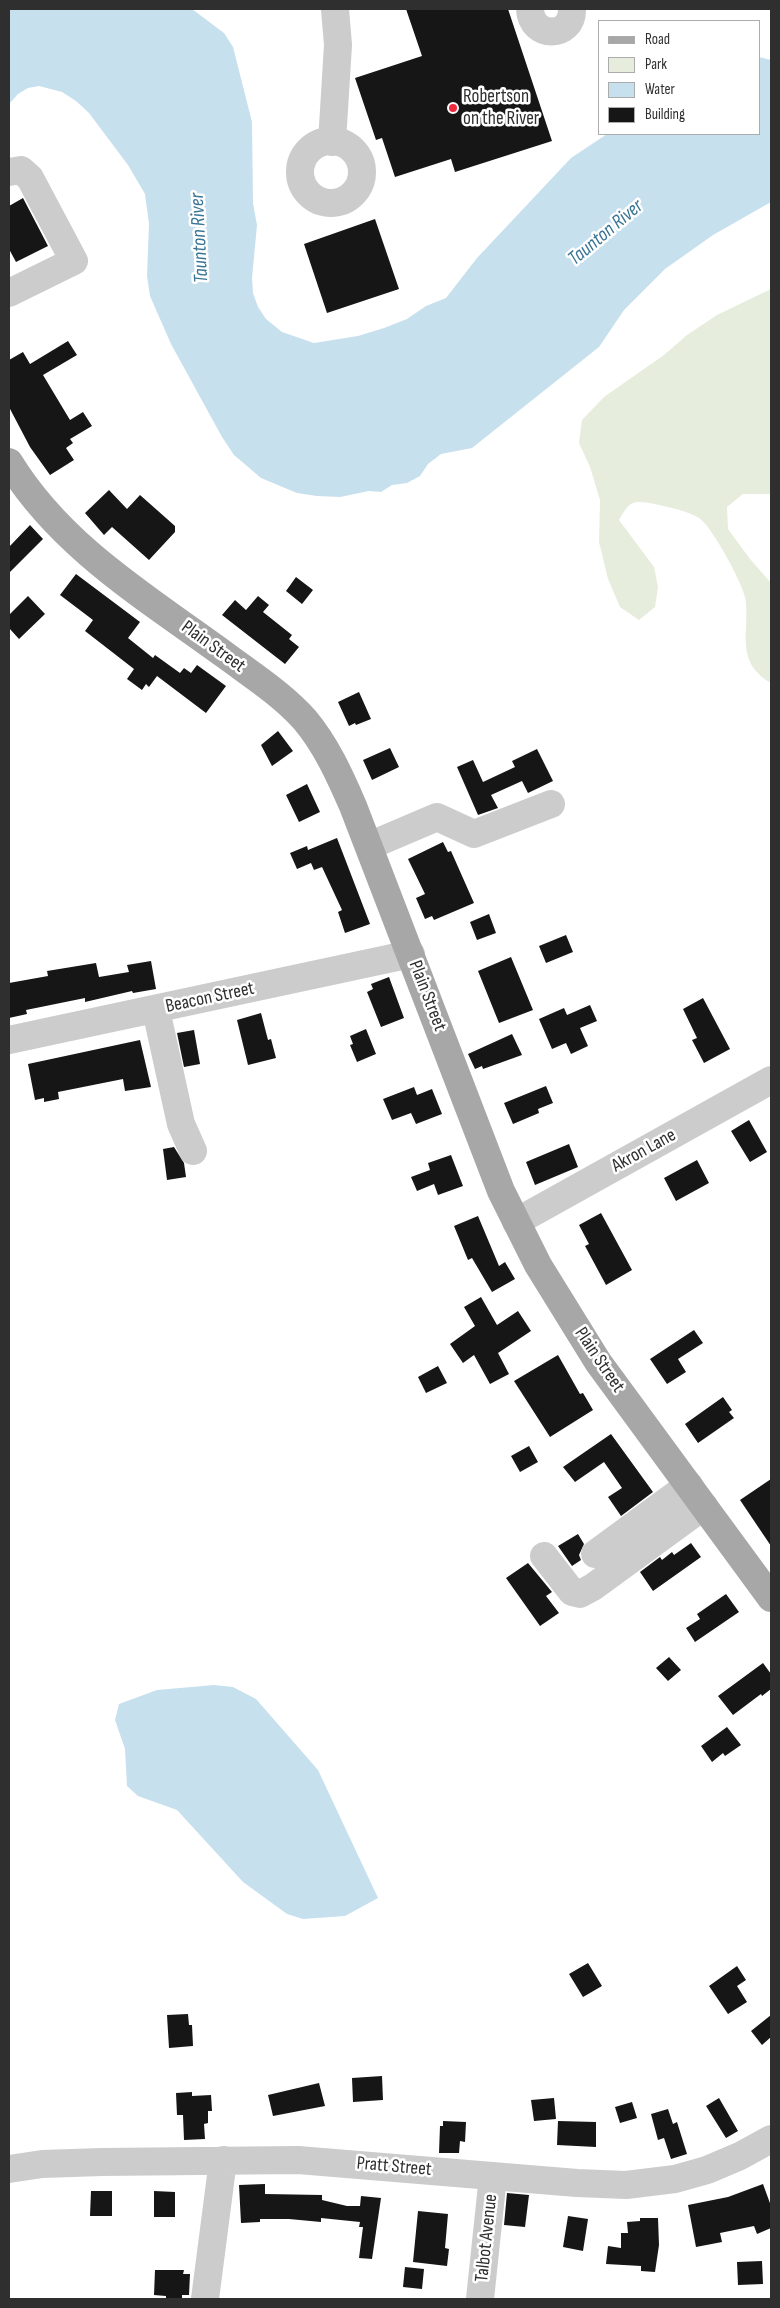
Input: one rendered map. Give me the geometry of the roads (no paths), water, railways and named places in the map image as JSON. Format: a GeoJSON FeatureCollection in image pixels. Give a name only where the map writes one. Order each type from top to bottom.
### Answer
{"type":"FeatureCollection","features":[{"type":"Feature","properties":{"kind":"main road","name":"Plain Street"},"geometry":{"type":"LineString","coordinates":[[9,462],[41,508],[80,548],[248,672],[288,704],[304,719],[318,737],[338,773],[369,846],[501,1191],[538,1265],[598,1362],[771,1598]]}},
{"type":"Feature","properties":{"kind":"street"},"geometry":{"type":"LineString","coordinates":[[332,142],[338,45],[335,9]]}},
{"type":"Feature","properties":{"kind":"street"},"geometry":{"type":"LineString","coordinates":[[530,9],[533,22],[537,28],[551,32],[565,27],[570,22],[572,9]]}},
{"type":"Feature","properties":{"kind":"street"},"geometry":{"type":"LineString","coordinates":[[9,172],[21,170],[30,178],[74,261],[9,293]]}},
{"type":"Feature","properties":{"kind":"street"},"geometry":{"type":"LineString","coordinates":[[369,846],[437,817],[474,834],[551,804]]}},
{"type":"Feature","properties":{"kind":"street","name":"Beacon Street"},"geometry":{"type":"LineString","coordinates":[[9,1040],[411,954]]}},
{"type":"Feature","properties":{"kind":"street"},"geometry":{"type":"LineString","coordinates":[[156,1010],[181,1124],[193,1151]]}},
{"type":"Feature","properties":{"kind":"street","name":"Akron Lane"},"geometry":{"type":"LineString","coordinates":[[516,1222],[771,1080]]}},
{"type":"Feature","properties":{"kind":"street"},"geometry":{"type":"LineString","coordinates":[[595,1554],[696,1495]]}},
{"type":"Feature","properties":{"kind":"street"},"geometry":{"type":"LineString","coordinates":[[544,1556],[566,1586],[572,1592],[580,1594],[627,1563],[696,1495]]}},
{"type":"Feature","properties":{"kind":"street","name":"Pratt Street"},"geometry":{"type":"LineString","coordinates":[[9,2169],[72,2163],[223,2160],[319,2161],[601,2185],[642,2184],[675,2179],[707,2170],[740,2156],[771,2139]]}},
{"type":"Feature","properties":{"kind":"street"},"geometry":{"type":"LineString","coordinates":[[205,2299],[223,2160]]}},
{"type":"Feature","properties":{"kind":"street","name":"Talbot Avenue"},"geometry":{"type":"LineString","coordinates":[[480,2299],[493,2176]]}},
{"type":"Feature","properties":{"kind":"water","name":"Taunton River"},"geometry":{"type":"Polygon","coordinates":[[[9,9],[192,9],[224,33],[233,47],[252,122],[253,203],[257,225],[252,278],[253,293],[258,307],[266,319],[282,332],[314,343],[358,336],[384,328],[407,319],[426,306],[446,298],[477,258],[571,158],[606,135],[760,135],[760,57],[771,60],[771,202],[713,235],[665,269],[624,310],[599,347],[472,448],[441,454],[428,464],[420,476],[407,483],[392,485],[381,492],[369,491],[340,497],[317,496],[297,493],[261,478],[234,455],[222,437],[171,344],[150,296],[147,276],[149,224],[145,194],[128,165],[89,113],[62,92],[39,86],[28,88],[18,94],[9,104],[9,9]]]}},
{"type":"Feature","properties":{"kind":"water"},"geometry":{"type":"Polygon","coordinates":[[[214,1685],[233,1687],[256,1699],[318,1770],[378,1898],[345,1916],[303,1919],[287,1914],[243,1882],[177,1810],[138,1796],[127,1786],[125,1749],[115,1720],[119,1704],[157,1690],[214,1685]]]}},
{"type":"Feature","properties":{"kind":"place","name":"Robertson on the River"},"geometry":{"type":"Point","coordinates":[453,108]}}]}
